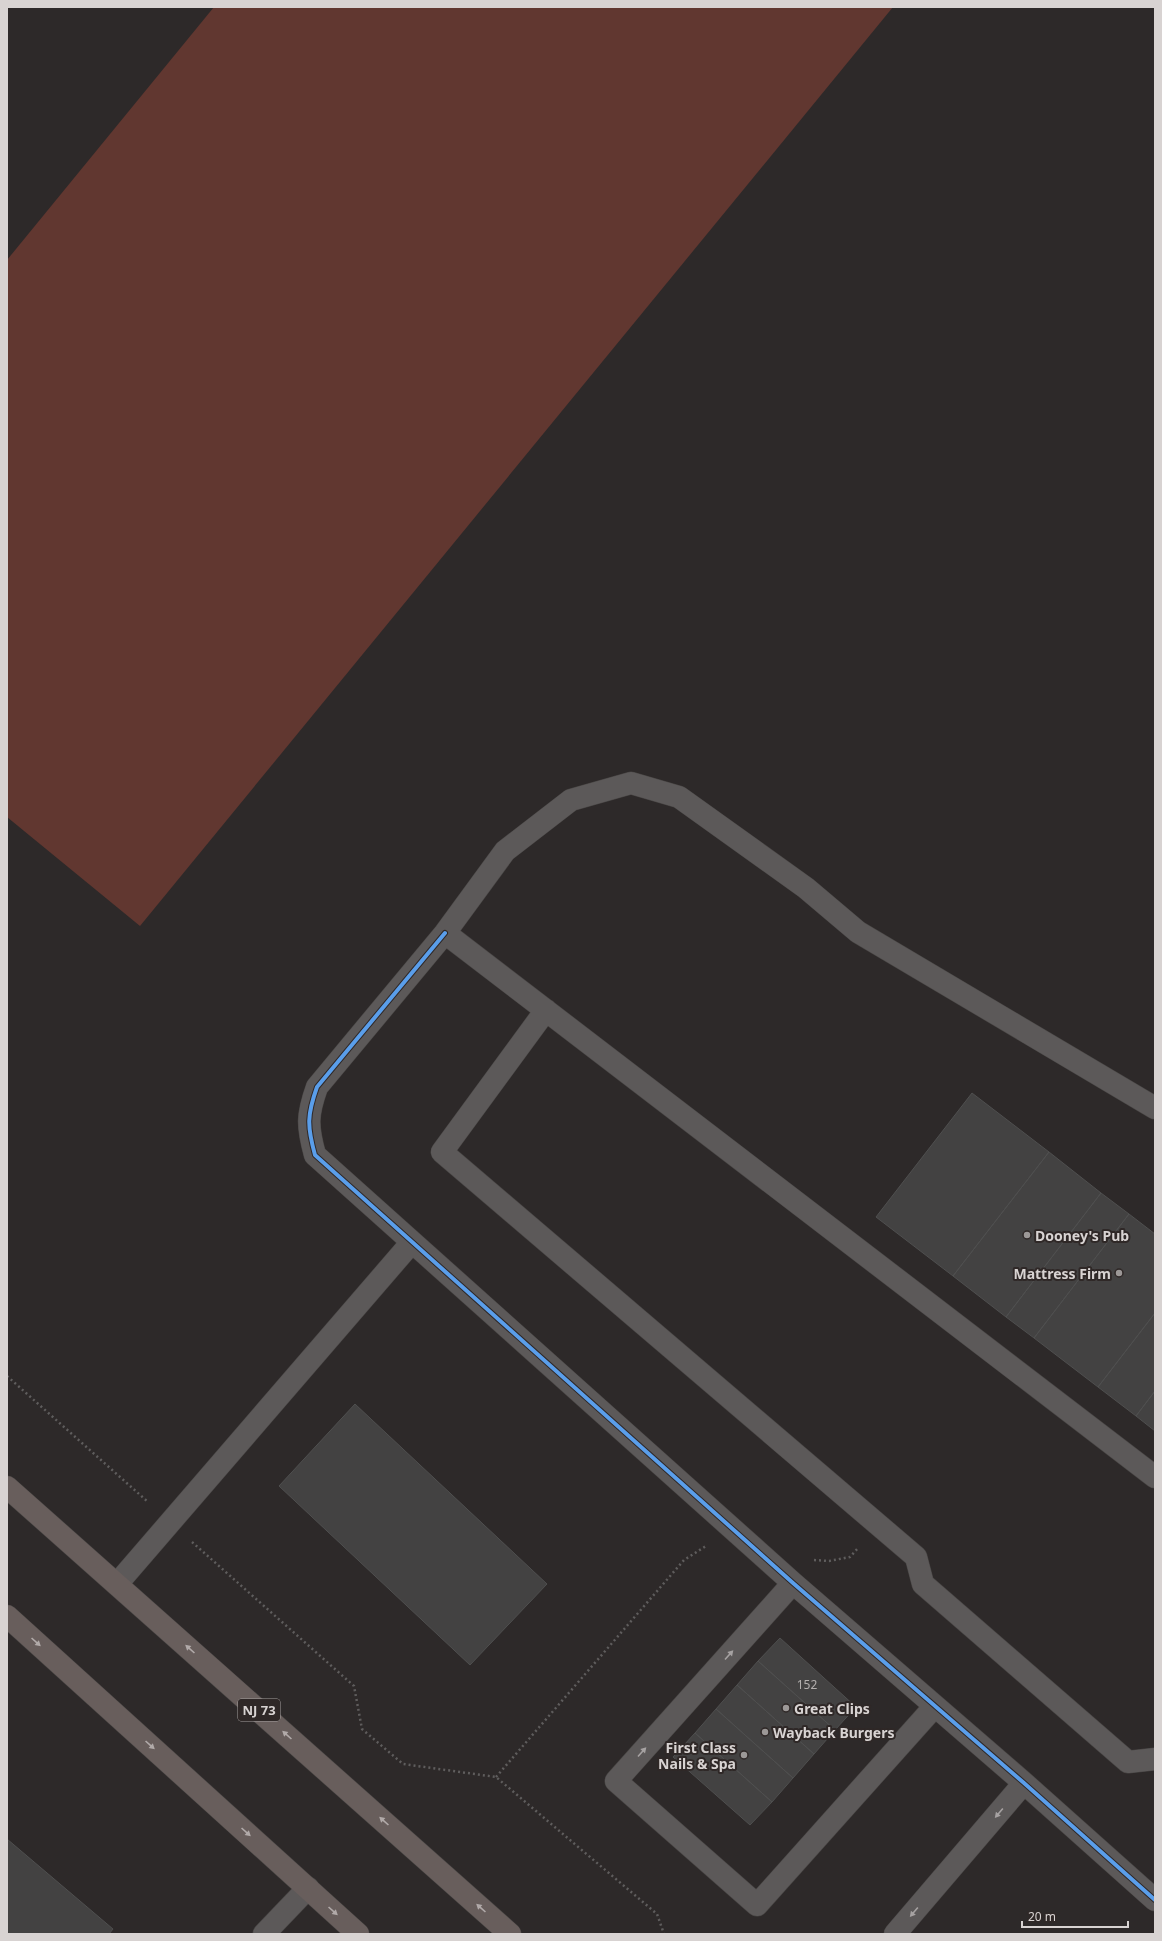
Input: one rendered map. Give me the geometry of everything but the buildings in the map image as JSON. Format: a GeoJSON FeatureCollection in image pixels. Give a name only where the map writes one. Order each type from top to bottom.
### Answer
{"type":"FeatureCollection","features":[{"type":"Feature","properties":{"kind":"highway","name":"NJ 73"},"geometry":{"type":"LineString","coordinates":[[7,1487],[510,1934]]}},
{"type":"Feature","properties":{"kind":"highway"},"geometry":{"type":"LineString","coordinates":[[7,1616],[358,1934]]}},
{"type":"Feature","properties":{"kind":"street"},"geometry":{"type":"LineString","coordinates":[[1155,1108],[858,932],[806,888],[679,797],[631,783],[571,800],[505,851],[446,933],[317,1087],[309,1109],[308,1133],[315,1155],[726,1523],[1024,1783],[1155,1900]]}},
{"type":"Feature","properties":{"kind":"street"},"geometry":{"type":"LineString","coordinates":[[446,933],[1155,1477]]}},
{"type":"Feature","properties":{"kind":"street"},"geometry":{"type":"LineString","coordinates":[[546,1010],[442,1152],[878,1524],[916,1558],[923,1584],[1128,1762],[1155,1759]]}},
{"type":"Feature","properties":{"kind":"street"},"geometry":{"type":"LineString","coordinates":[[117,1584],[412,1242]]}},
{"type":"Feature","properties":{"kind":"street"},"geometry":{"type":"LineString","coordinates":[[794,1583],[616,1781],[757,1905],[935,1706]]}},
{"type":"Feature","properties":{"kind":"street"},"geometry":{"type":"LineString","coordinates":[[895,1934],[1024,1783]]}},
{"type":"Feature","properties":{"kind":"street"},"geometry":{"type":"LineString","coordinates":[[264,1934],[308,1888]]}},
{"type":"Feature","properties":{"kind":"path"},"geometry":{"type":"LineString","coordinates":[[7,1376],[354,1686],[362,1729],[403,1764],[496,1777],[657,1914],[664,1934]]}},
{"type":"Feature","properties":{"kind":"path"},"geometry":{"type":"LineString","coordinates":[[496,1777],[684,1560],[704,1547],[726,1523]]}},
{"type":"Feature","properties":{"kind":"path"},"geometry":{"type":"LineString","coordinates":[[807,1560],[829,1561],[850,1557],[878,1524]]}},
{"type":"Feature","properties":{"kind":"shaded area"},"geometry":{"type":"Polygon","coordinates":[[[214,7],[893,7],[140,926],[7,817],[7,260],[214,7]]]}},
{"type":"Feature","properties":{"kind":"cycle path"},"geometry":{"type":"LineString","coordinates":[[445,933],[317,1087],[311,1105],[309,1121],[309,1128],[315,1155],[793,1583],[1024,1783],[1155,1900]]}},
{"type":"Feature","properties":{"kind":"place","name":"Dooney's Pub"},"geometry":{"type":"Point","coordinates":[1027,1235]}},
{"type":"Feature","properties":{"kind":"place","name":"Mattress Firm"},"geometry":{"type":"Point","coordinates":[1119,1273]}},
{"type":"Feature","properties":{"kind":"place","name":"Great Clips"},"geometry":{"type":"Point","coordinates":[786,1708]}},
{"type":"Feature","properties":{"kind":"place","name":"Wayback Burgers"},"geometry":{"type":"Point","coordinates":[765,1732]}},
{"type":"Feature","properties":{"kind":"place","name":"First Class Nails & Spa"},"geometry":{"type":"Point","coordinates":[744,1755]}}]}
